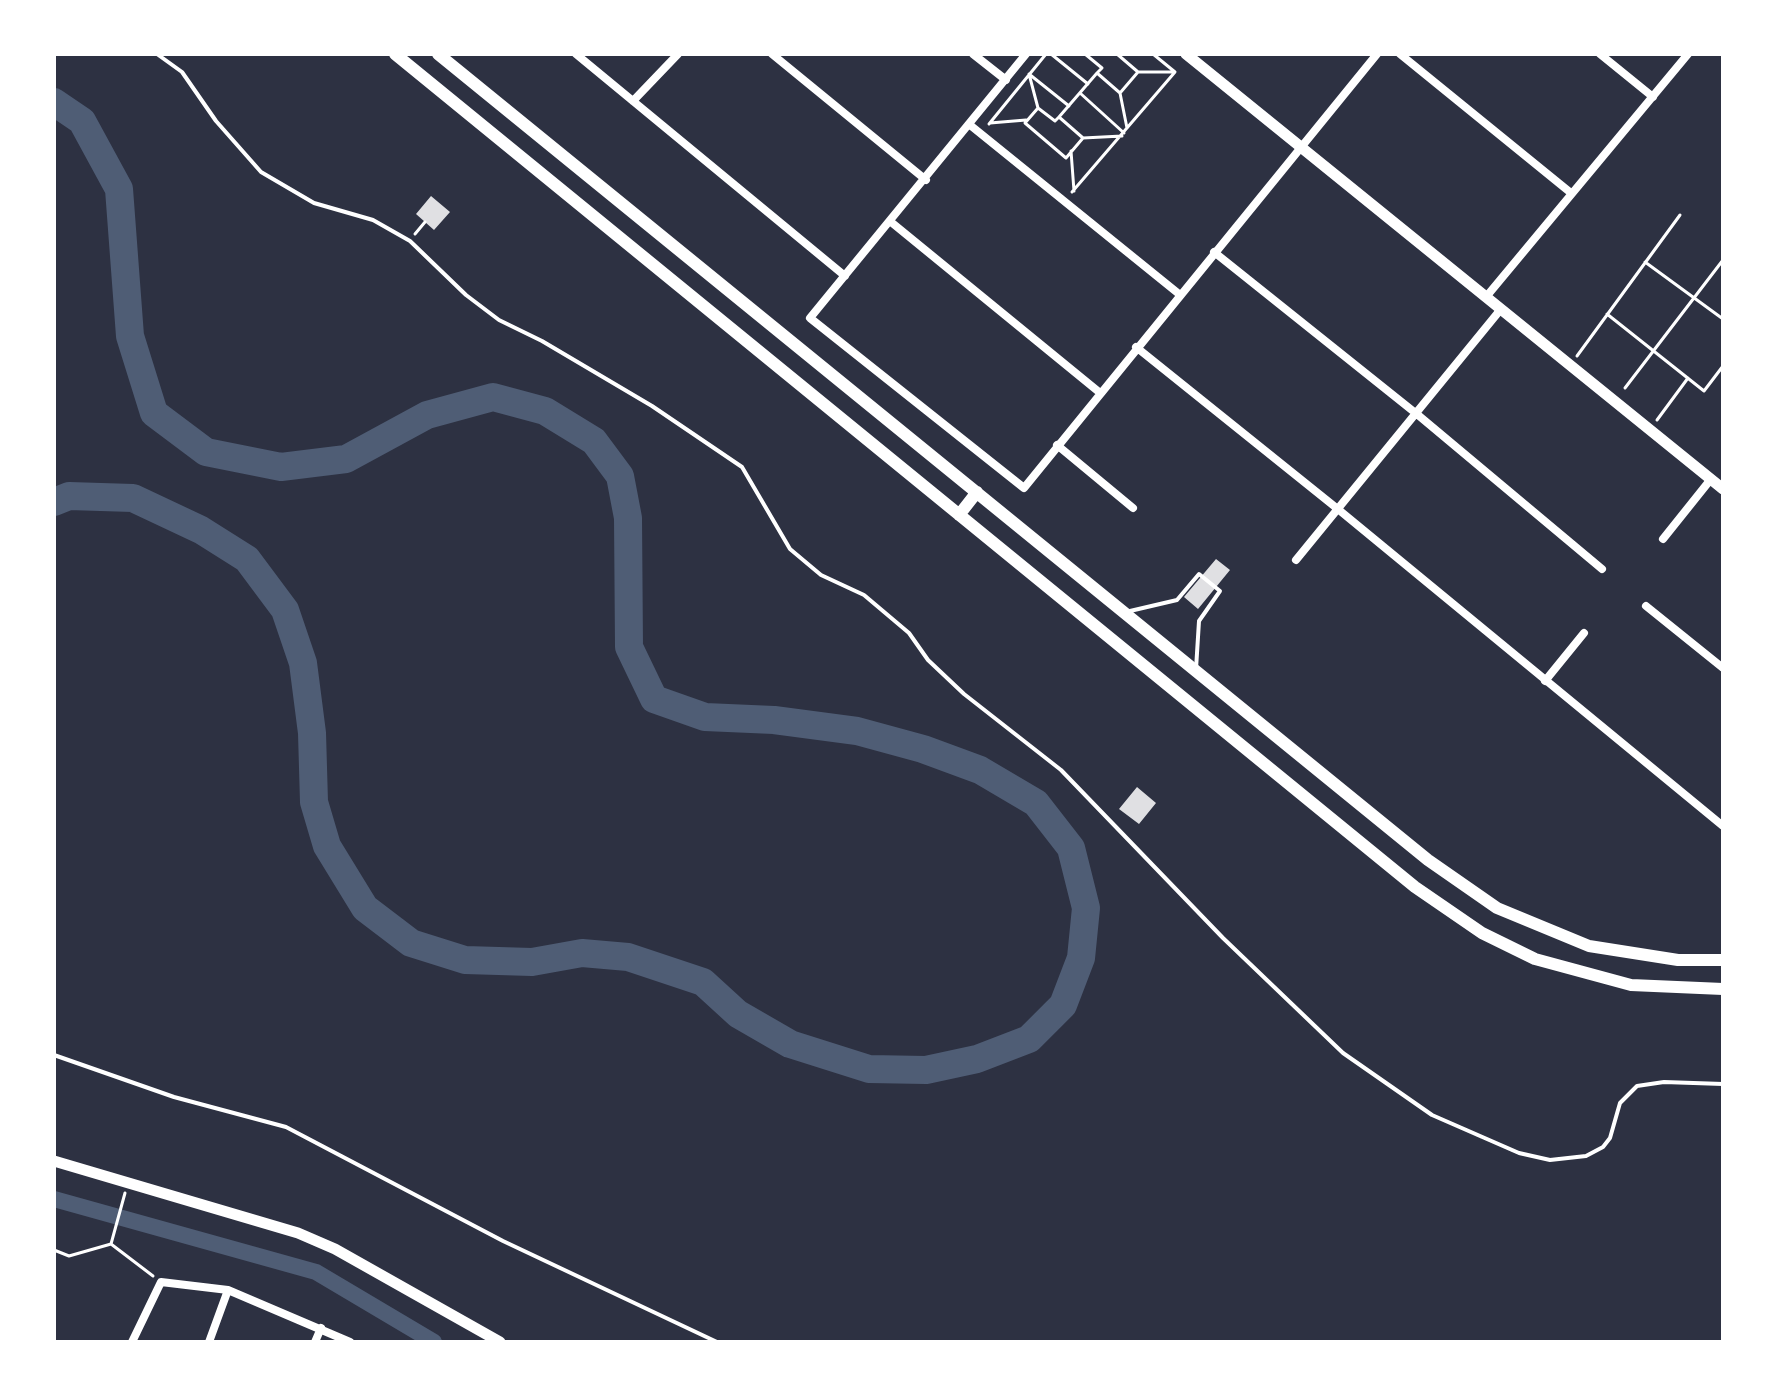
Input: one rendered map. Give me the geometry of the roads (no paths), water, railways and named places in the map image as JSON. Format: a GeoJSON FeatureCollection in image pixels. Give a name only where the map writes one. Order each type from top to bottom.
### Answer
{"type":"FeatureCollection","features":[{"type":"Feature","properties":{"kind":"main road"},"geometry":{"type":"LineString","coordinates":[[395,54],[1415,887],[1482,933],[1535,959],[1631,985],[1723,989]]}},
{"type":"Feature","properties":{"kind":"main road"},"geometry":{"type":"LineString","coordinates":[[438,54],[1428,860],[1497,908],[1589,946],[1678,960],[1723,960]]}},
{"type":"Feature","properties":{"kind":"main road"},"geometry":{"type":"LineString","coordinates":[[959,515],[977,492]]}},
{"type":"Feature","properties":{"kind":"street"},"geometry":{"type":"LineString","coordinates":[[576,54],[845,276]]}},
{"type":"Feature","properties":{"kind":"street"},"geometry":{"type":"LineString","coordinates":[[633,101],[678,54]]}},
{"type":"Feature","properties":{"kind":"street"},"geometry":{"type":"LineString","coordinates":[[772,54],[926,180]]}},
{"type":"Feature","properties":{"kind":"street"},"geometry":{"type":"LineString","coordinates":[[973,54],[1006,80]]}},
{"type":"Feature","properties":{"kind":"street"},"geometry":{"type":"LineString","coordinates":[[1026,54],[810,318],[1024,488],[1377,54]]}},
{"type":"Feature","properties":{"kind":"street"},"geometry":{"type":"LineString","coordinates":[[1186,54],[1723,489]]}},
{"type":"Feature","properties":{"kind":"street"},"geometry":{"type":"LineString","coordinates":[[1400,54],[1571,193]]}},
{"type":"Feature","properties":{"kind":"street"},"geometry":{"type":"LineString","coordinates":[[1600,54],[1653,97]]}},
{"type":"Feature","properties":{"kind":"street"},"geometry":{"type":"LineString","coordinates":[[1486,297],[1688,54]]}},
{"type":"Feature","properties":{"kind":"street"},"geometry":{"type":"LineString","coordinates":[[970,125],[1179,294]]}},
{"type":"Feature","properties":{"kind":"street"},"geometry":{"type":"LineString","coordinates":[[891,222],[1099,392]]}},
{"type":"Feature","properties":{"kind":"street"},"geometry":{"type":"LineString","coordinates":[[1214,252],[1418,415],[1602,569]]}},
{"type":"Feature","properties":{"kind":"street"},"geometry":{"type":"LineString","coordinates":[[1296,560],[1418,415],[1501,309]]}},
{"type":"Feature","properties":{"kind":"street"},"geometry":{"type":"LineString","coordinates":[[1136,347],[1723,826]]}},
{"type":"Feature","properties":{"kind":"street"},"geometry":{"type":"LineString","coordinates":[[1057,445],[1133,508]]}},
{"type":"Feature","properties":{"kind":"street"},"geometry":{"type":"LineString","coordinates":[[1663,539],[1711,479]]}},
{"type":"Feature","properties":{"kind":"street"},"geometry":{"type":"LineString","coordinates":[[1646,606],[1723,668]]}},
{"type":"Feature","properties":{"kind":"street"},"geometry":{"type":"LineString","coordinates":[[1545,681],[1584,633]]}},
{"type":"Feature","properties":{"kind":"street"},"geometry":{"type":"LineString","coordinates":[[54,1161],[298,1233],[335,1249],[500,1342]]}},
{"type":"Feature","properties":{"kind":"street"},"geometry":{"type":"LineString","coordinates":[[132,1342],[161,1282],[228,1290],[350,1342]]}},
{"type":"Feature","properties":{"kind":"street"},"geometry":{"type":"LineString","coordinates":[[209,1342],[228,1290]]}},
{"type":"Feature","properties":{"kind":"street"},"geometry":{"type":"LineString","coordinates":[[315,1342],[321,1328]]}},
{"type":"Feature","properties":{"kind":"lane"},"geometry":{"type":"LineString","coordinates":[[157,54],[182,72],[216,121],[261,172],[314,203],[373,220],[410,241],[466,295],[499,320],[542,341],[640,399],[742,467],[790,549],[821,575],[864,595],[909,633],[928,660],[964,694],[1072,780],[1223,938],[1343,1053],[1432,1115],[1519,1153],[1550,1160],[1586,1156],[1603,1147],[1610,1138],[1620,1103],[1637,1086],[1664,1082],[1723,1084]]}},
{"type":"Feature","properties":{"kind":"lane"},"geometry":{"type":"LineString","coordinates":[[1124,612],[1159,607],[1177,600],[1199,574],[1220,591],[1199,621],[1196,671]]}},
{"type":"Feature","properties":{"kind":"lane"},"geometry":{"type":"LineString","coordinates":[[54,1055],[174,1097],[286,1127],[503,1241],[717,1342]]}},
{"type":"Feature","properties":{"kind":"waterway"},"geometry":{"type":"LineString","coordinates":[[54,102],[82,121],[119,189],[130,336],[154,413],[206,452],[281,467],[346,459],[427,415],[493,397],[545,411],[594,441],[620,476],[628,518],[629,647],[654,699],[705,717],[774,720],[857,731],[923,749],[980,770],[1036,803],[1071,848],[1086,908],[1081,958],[1063,1005],[1029,1039],[977,1059],[926,1070],[869,1069],[790,1044],[738,1014],[703,982],[628,957],[582,953],[532,962],[465,960],[411,943],[365,908],[327,846],[314,802],[312,733],[303,663],[285,610],[247,559],[201,530],[133,498],[69,496],[54,502]]}},
{"type":"Feature","properties":{"kind":"waterway"},"geometry":{"type":"LineString","coordinates":[[54,1199],[316,1272],[434,1342]]}}]}
